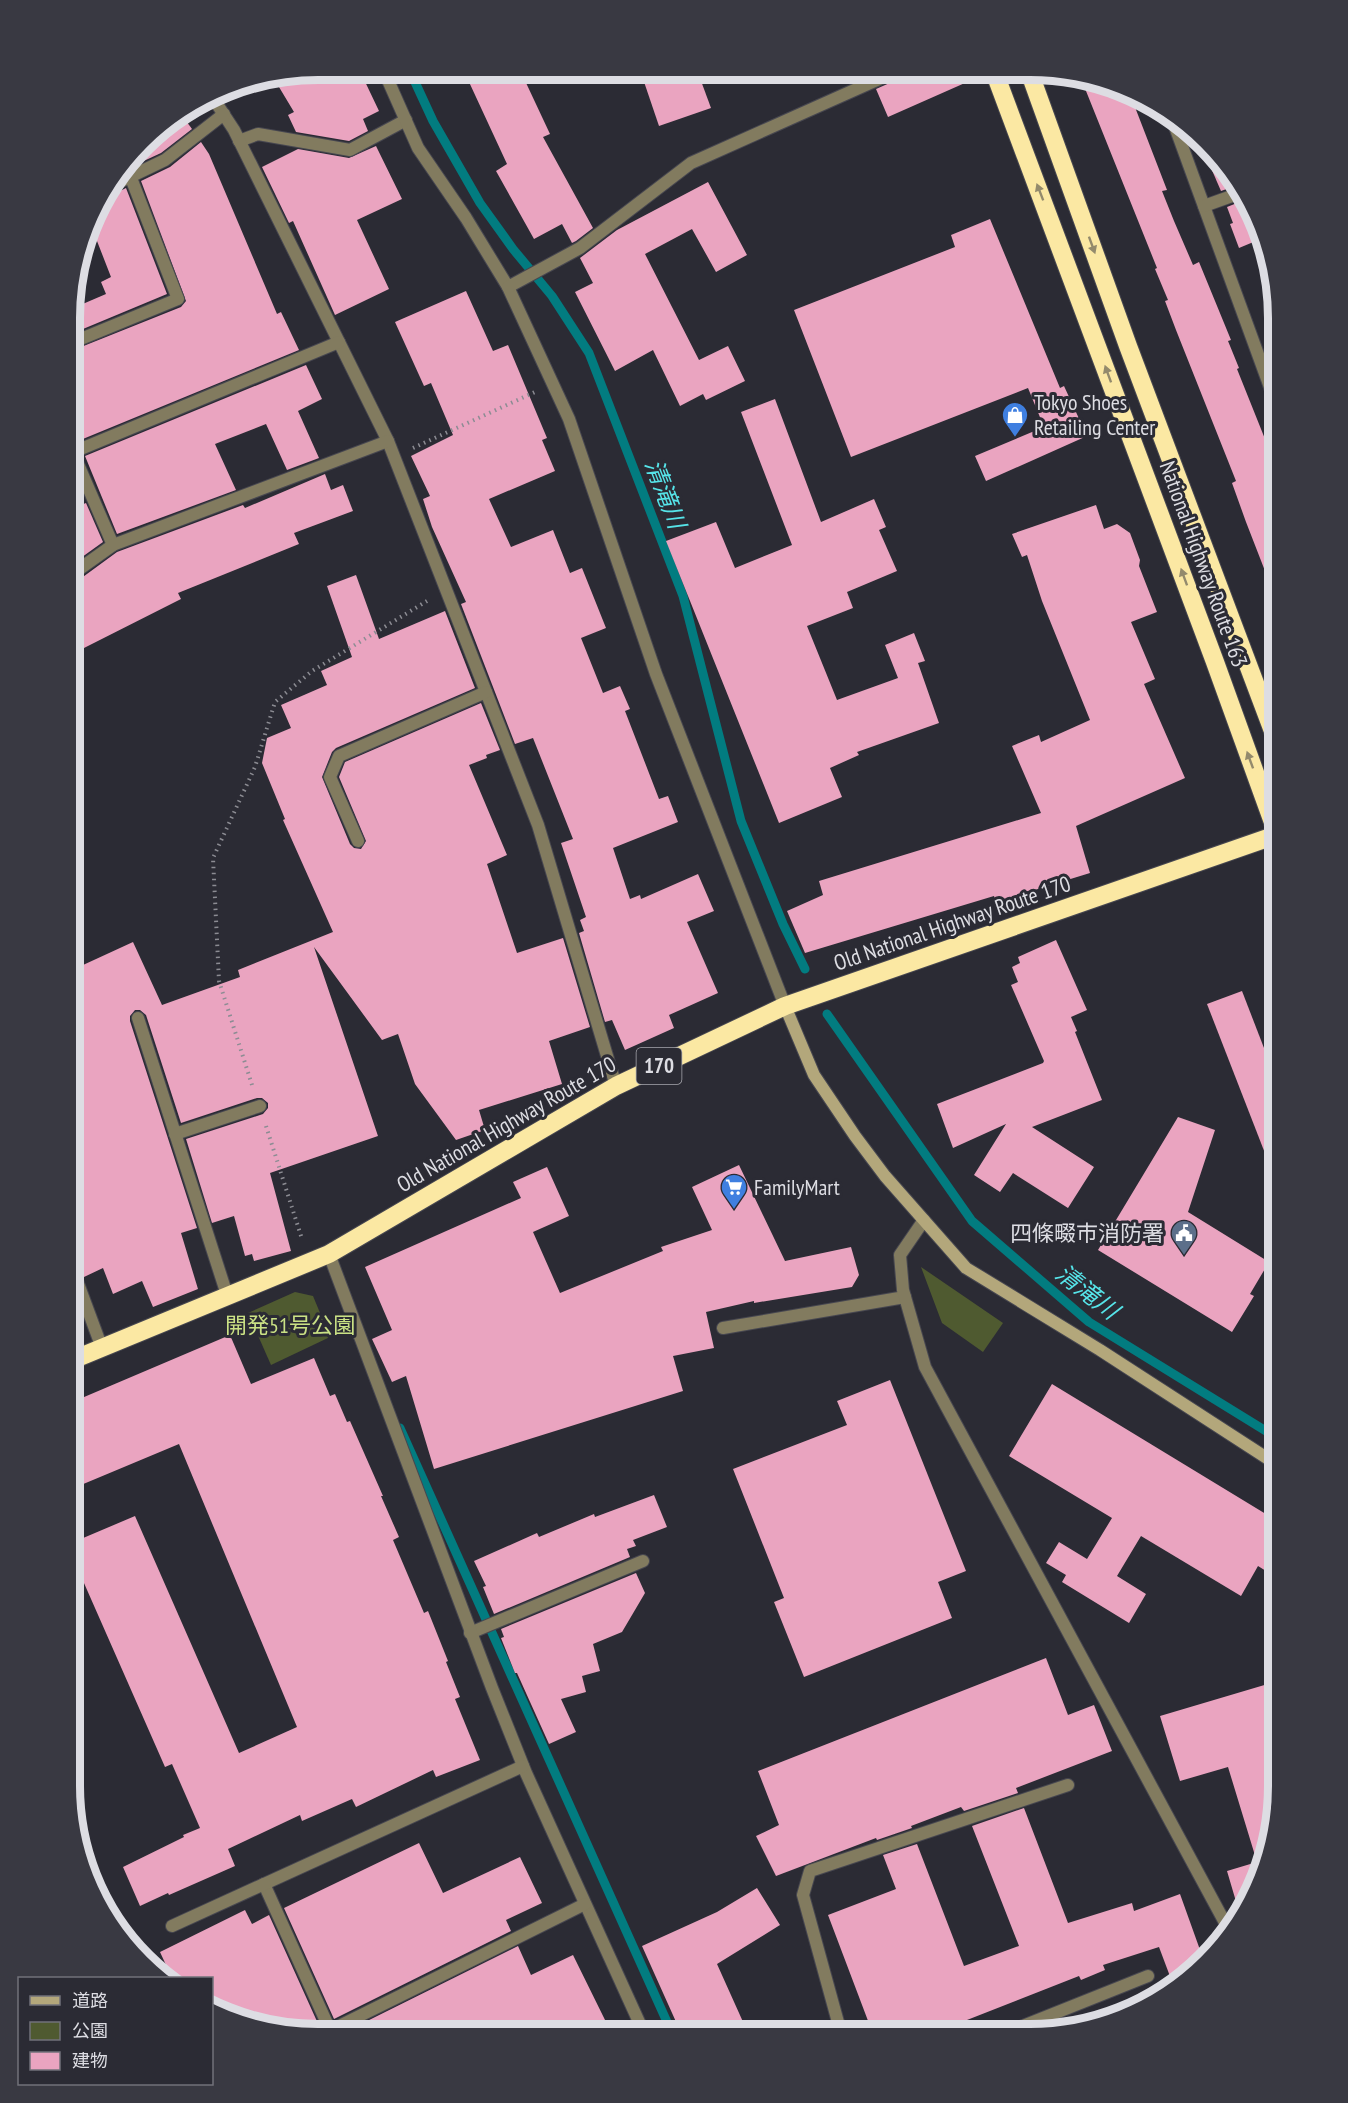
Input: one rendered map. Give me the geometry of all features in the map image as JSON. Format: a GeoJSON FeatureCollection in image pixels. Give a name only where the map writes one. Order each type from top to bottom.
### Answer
{"type":"FeatureCollection","features":[{"type":"Feature","properties":{"kind":"highway","name":"National Highway Route 163"},"geometry":{"type":"LineString","coordinates":[[997,80],[1268,808]]}},
{"type":"Feature","properties":{"kind":"highway","name":"National Highway Route 163"},"geometry":{"type":"LineString","coordinates":[[1032,80],[1128,346],[1268,718]]}},
{"type":"Feature","properties":{"kind":"highway","name":"Old National Highway Route 170"},"geometry":{"type":"LineString","coordinates":[[80,1357],[228,1298],[329,1254],[616,1086],[785,1006],[1268,839]]}},
{"type":"Feature","properties":{"kind":"street"},"geometry":{"type":"LineString","coordinates":[[388,80],[418,148],[511,285],[569,419],[656,674],[814,1075],[885,1176],[966,1268],[1100,1350],[1268,1459]]}},
{"type":"Feature","properties":{"kind":"street"},"geometry":{"type":"LineString","coordinates":[[511,285],[580,248],[691,163],[877,80]]}},
{"type":"Feature","properties":{"kind":"street"},"geometry":{"type":"LineString","coordinates":[[217,102],[239,141],[388,441],[538,825],[616,1086]]}},
{"type":"Feature","properties":{"kind":"street"},"geometry":{"type":"LineString","coordinates":[[123,181],[165,160],[224,114]]}},
{"type":"Feature","properties":{"kind":"street"},"geometry":{"type":"LineString","coordinates":[[239,141],[258,134],[350,150],[406,120]]}},
{"type":"Feature","properties":{"kind":"street"},"geometry":{"type":"LineString","coordinates":[[1176,130],[1268,381]]}},
{"type":"Feature","properties":{"kind":"street"},"geometry":{"type":"LineString","coordinates":[[80,339],[178,299],[131,178]]}},
{"type":"Feature","properties":{"kind":"street"},"geometry":{"type":"LineString","coordinates":[[1204,206],[1235,195]]}},
{"type":"Feature","properties":{"kind":"street"},"geometry":{"type":"LineString","coordinates":[[80,448],[339,342]]}},
{"type":"Feature","properties":{"kind":"street"},"geometry":{"type":"LineString","coordinates":[[80,569],[113,545],[388,441]]}},
{"type":"Feature","properties":{"kind":"street"},"geometry":{"type":"LineString","coordinates":[[80,469],[113,545]]}},
{"type":"Feature","properties":{"kind":"street"},"geometry":{"type":"LineString","coordinates":[[358,841],[330,777],[339,756],[486,692]]}},
{"type":"Feature","properties":{"kind":"street"},"geometry":{"type":"LineString","coordinates":[[138,1017],[228,1298]]}},
{"type":"Feature","properties":{"kind":"street"},"geometry":{"type":"LineString","coordinates":[[175,1134],[260,1106]]}},
{"type":"Feature","properties":{"kind":"street"},"geometry":{"type":"LineString","coordinates":[[924,1220],[900,1255],[905,1298],[925,1367],[1225,1922]]}},
{"type":"Feature","properties":{"kind":"street"},"geometry":{"type":"LineString","coordinates":[[329,1254],[470,1633],[523,1766],[640,2024]]}},
{"type":"Feature","properties":{"kind":"street"},"geometry":{"type":"LineString","coordinates":[[80,1289],[102,1348]]}},
{"type":"Feature","properties":{"kind":"street"},"geometry":{"type":"LineString","coordinates":[[723,1328],[905,1298]]}},
{"type":"Feature","properties":{"kind":"street"},"geometry":{"type":"LineString","coordinates":[[470,1633],[643,1561]]}},
{"type":"Feature","properties":{"kind":"street"},"geometry":{"type":"LineString","coordinates":[[172,1926],[523,1766]]}},
{"type":"Feature","properties":{"kind":"street"},"geometry":{"type":"LineString","coordinates":[[839,2024],[803,1895],[810,1871],[1068,1785]]}},
{"type":"Feature","properties":{"kind":"street"},"geometry":{"type":"LineString","coordinates":[[264,1884],[325,2024]]}},
{"type":"Feature","properties":{"kind":"street"},"geometry":{"type":"LineString","coordinates":[[342,2024],[585,1904]]}},
{"type":"Feature","properties":{"kind":"street"},"geometry":{"type":"LineString","coordinates":[[1028,2024],[1148,1976]]}},
{"type":"Feature","properties":{"kind":"path"},"geometry":{"type":"LineString","coordinates":[[394,457],[524,398]]}},
{"type":"Feature","properties":{"kind":"path"},"geometry":{"type":"LineString","coordinates":[[309,1263],[219,981],[213,858],[255,767],[275,702],[312,671],[446,590]]}},
{"type":"Feature","properties":{"kind":"green space"},"geometry":{"type":"Polygon","coordinates":[[[921,1267],[1003,1323],[983,1352],[942,1323],[921,1267]]]}},
{"type":"Feature","properties":{"kind":"green space","name":"開発51号公園"},"geometry":{"type":"Polygon","coordinates":[[[295,1292],[313,1296],[330,1337],[271,1365],[248,1313],[295,1292]]]}},
{"type":"Feature","properties":{"kind":"building"},"geometry":{"type":"Polygon","coordinates":[[[302,80],[364,80],[379,111],[363,119],[368,131],[349,141],[296,132],[288,115],[294,112],[277,83],[302,80]]]}},
{"type":"Feature","properties":{"kind":"building"},"geometry":{"type":"Polygon","coordinates":[[[468,80],[525,80],[550,134],[543,137],[593,228],[572,243],[562,224],[534,239],[496,171],[507,164],[468,80]]]}},
{"type":"Feature","properties":{"kind":"building"},"geometry":{"type":"Polygon","coordinates":[[[643,80],[701,80],[711,108],[659,126],[643,80]]]}},
{"type":"Feature","properties":{"kind":"building"},"geometry":{"type":"Polygon","coordinates":[[[896,80],[972,80],[888,117],[876,89],[896,80]]]}},
{"type":"Feature","properties":{"kind":"building"},"geometry":{"type":"Polygon","coordinates":[[[1084,86],[1133,103],[1167,190],[1162,191],[1174,221],[1193,265],[1199,262],[1231,340],[1228,341],[1239,368],[1237,369],[1268,444],[1268,579],[1232,483],[1236,481],[1165,301],[1168,300],[1155,269],[1157,268],[1084,86]]]}},
{"type":"Feature","properties":{"kind":"building"},"geometry":{"type":"Polygon","coordinates":[[[185,120],[192,129],[161,153],[136,164],[149,149],[185,120]]]}},
{"type":"Feature","properties":{"kind":"building"},"geometry":{"type":"Polygon","coordinates":[[[201,142],[209,154],[277,314],[281,312],[299,350],[80,440],[80,347],[181,307],[186,301],[141,181],[170,167],[201,142]]]}},
{"type":"Feature","properties":{"kind":"building"},"geometry":{"type":"Polygon","coordinates":[[[376,146],[402,199],[357,220],[389,289],[335,315],[293,221],[289,223],[262,167],[298,149],[349,158],[376,146]]]}},
{"type":"Feature","properties":{"kind":"building"},"geometry":{"type":"Polygon","coordinates":[[[1214,167],[1230,188],[1221,191],[1211,168],[1214,167]]]}},
{"type":"Feature","properties":{"kind":"building"},"geometry":{"type":"Polygon","coordinates":[[[708,182],[747,255],[716,272],[692,229],[645,254],[699,360],[728,346],[745,381],[706,400],[703,394],[680,406],[653,350],[615,371],[575,292],[593,283],[580,258],[617,230],[708,182]]]}},
{"type":"Feature","properties":{"kind":"building"},"geometry":{"type":"Polygon","coordinates":[[[126,188],[167,294],[80,330],[80,305],[106,294],[101,282],[111,277],[95,235],[114,194],[126,188]]]}},
{"type":"Feature","properties":{"kind":"building"},"geometry":{"type":"Polygon","coordinates":[[[1239,202],[1256,241],[1239,248],[1230,224],[1233,223],[1227,207],[1239,202]]]}},
{"type":"Feature","properties":{"kind":"building"},"geometry":{"type":"Polygon","coordinates":[[[990,219],[1060,388],[1064,386],[1087,436],[986,481],[975,456],[1044,427],[1028,388],[851,457],[794,310],[955,247],[951,235],[990,219]]]}},
{"type":"Feature","properties":{"kind":"building"},"geometry":{"type":"Polygon","coordinates":[[[466,291],[493,351],[508,345],[547,438],[542,440],[555,471],[489,499],[511,547],[553,530],[570,573],[582,568],[606,628],[581,638],[603,693],[620,686],[630,709],[625,711],[659,799],[668,796],[678,822],[613,848],[630,899],[640,895],[641,899],[698,874],[714,911],[687,922],[718,993],[669,1015],[674,1028],[625,1050],[612,1020],[605,1022],[579,933],[584,931],[580,920],[586,917],[561,843],[573,839],[533,738],[515,744],[461,604],[466,602],[432,527],[423,499],[430,496],[411,456],[453,435],[431,383],[424,386],[395,322],[466,291]]]}},
{"type":"Feature","properties":{"kind":"building"},"geometry":{"type":"Polygon","coordinates":[[[306,365],[322,399],[298,411],[319,458],[287,470],[266,424],[215,444],[236,490],[117,534],[85,456],[306,365]]]}},
{"type":"Feature","properties":{"kind":"building"},"geometry":{"type":"Polygon","coordinates":[[[775,399],[821,522],[874,499],[886,527],[879,530],[897,571],[847,592],[853,608],[807,626],[837,700],[898,678],[885,645],[914,633],[925,661],[918,663],[939,723],[857,752],[859,755],[830,768],[842,797],[779,823],[666,541],[716,522],[735,568],[792,545],[741,412],[775,399]]]}},
{"type":"Feature","properties":{"kind":"building"},"geometry":{"type":"Polygon","coordinates":[[[325,474],[331,490],[343,485],[353,511],[294,533],[299,544],[178,593],[181,599],[84,648],[80,640],[80,579],[117,552],[243,505],[245,508],[325,474]]]}},
{"type":"Feature","properties":{"kind":"building"},"geometry":{"type":"Polygon","coordinates":[[[86,503],[103,542],[80,559],[80,505],[86,503]]]}},
{"type":"Feature","properties":{"kind":"building"},"geometry":{"type":"Polygon","coordinates":[[[1096,505],[1104,529],[1117,524],[1130,533],[1140,560],[1139,566],[1157,612],[1131,622],[1155,679],[1144,684],[1185,778],[1076,826],[1090,873],[996,902],[994,896],[805,953],[787,911],[823,895],[819,881],[1041,813],[1012,746],[1039,735],[1041,742],[1090,720],[1042,601],[1027,555],[1022,557],[1012,534],[1096,505]]]}},
{"type":"Feature","properties":{"kind":"building"},"geometry":{"type":"Polygon","coordinates":[[[356,575],[379,639],[445,611],[475,688],[336,748],[332,752],[322,777],[350,844],[354,848],[361,849],[366,841],[339,777],[345,762],[481,703],[500,750],[469,765],[507,855],[487,864],[517,953],[563,938],[590,1027],[549,1041],[562,1084],[479,1110],[485,1130],[456,1140],[415,1084],[398,1034],[382,1040],[314,947],[378,1136],[270,1173],[291,1251],[254,1261],[252,1254],[245,1256],[234,1216],[212,1223],[186,1139],[263,1114],[268,1108],[268,1103],[262,1098],[257,1098],[181,1123],[146,1015],[140,1010],[135,1010],[130,1016],[130,1021],[197,1228],[181,1233],[198,1289],[153,1307],[142,1281],[113,1294],[103,1268],[84,1277],[80,1267],[80,966],[133,942],[162,1005],[240,977],[238,970],[333,932],[283,820],[285,819],[262,763],[267,738],[291,728],[281,705],[327,685],[321,671],[352,657],[327,586],[356,575]]]}},
{"type":"Feature","properties":{"kind":"building"},"geometry":{"type":"Polygon","coordinates":[[[1056,940],[1087,1010],[1071,1017],[1102,1100],[1032,1127],[1094,1167],[1068,1208],[1013,1173],[1000,1192],[974,1175],[1006,1124],[953,1148],[937,1104],[1043,1063],[1011,985],[1018,982],[1012,967],[1020,963],[1018,957],[1056,940]]]}},
{"type":"Feature","properties":{"kind":"building"},"geometry":{"type":"Polygon","coordinates":[[[1242,991],[1268,1058],[1268,1161],[1207,1004],[1242,991]]]}},
{"type":"Feature","properties":{"kind":"building","name":"四條畷市消防署"},"geometry":{"type":"Polygon","coordinates":[[[1178,1117],[1215,1130],[1188,1212],[1268,1261],[1268,1264],[1250,1294],[1254,1296],[1232,1332],[1098,1250],[1178,1117]]]}},
{"type":"Feature","properties":{"kind":"building"},"geometry":{"type":"Polygon","coordinates":[[[739,1165],[785,1261],[851,1247],[859,1275],[852,1287],[754,1303],[754,1301],[706,1312],[714,1348],[673,1356],[683,1391],[434,1469],[406,1376],[392,1382],[372,1339],[392,1330],[365,1267],[521,1198],[513,1182],[547,1167],[569,1216],[533,1232],[560,1293],[663,1251],[661,1247],[712,1230],[692,1187],[739,1165]]]}},
{"type":"Feature","properties":{"kind":"building"},"geometry":{"type":"Polygon","coordinates":[[[230,1335],[251,1384],[314,1358],[330,1396],[335,1394],[347,1422],[350,1421],[383,1496],[381,1496],[399,1537],[393,1540],[424,1613],[428,1611],[448,1661],[446,1662],[460,1697],[455,1699],[480,1760],[436,1777],[433,1770],[356,1807],[352,1799],[302,1821],[300,1815],[228,1849],[235,1866],[140,1906],[123,1867],[200,1828],[172,1764],[165,1767],[80,1574],[80,1539],[135,1516],[239,1753],[297,1727],[179,1444],[80,1485],[80,1399],[230,1335]]]}},
{"type":"Feature","properties":{"kind":"building"},"geometry":{"type":"Polygon","coordinates":[[[890,1380],[966,1571],[938,1582],[952,1618],[804,1677],[774,1602],[784,1598],[733,1469],[847,1425],[837,1401],[890,1380]]]}},
{"type":"Feature","properties":{"kind":"building"},"geometry":{"type":"Polygon","coordinates":[[[1052,1384],[1268,1515],[1268,1572],[1258,1566],[1241,1596],[1141,1536],[1117,1576],[1146,1594],[1129,1623],[1062,1582],[1066,1575],[1046,1563],[1059,1542],[1087,1559],[1112,1518],[1009,1456],[1052,1384]]]}},
{"type":"Feature","properties":{"kind":"building"},"geometry":{"type":"Polygon","coordinates":[[[654,1495],[667,1527],[633,1540],[636,1546],[627,1549],[630,1557],[494,1614],[483,1587],[486,1586],[474,1561],[537,1533],[539,1537],[594,1514],[595,1517],[654,1495]]]}},
{"type":"Feature","properties":{"kind":"building"},"geometry":{"type":"Polygon","coordinates":[[[636,1573],[645,1593],[622,1632],[593,1644],[600,1671],[582,1676],[586,1692],[561,1699],[576,1732],[549,1744],[517,1673],[515,1673],[501,1638],[504,1637],[501,1629],[636,1573]]]}},
{"type":"Feature","properties":{"kind":"building"},"geometry":{"type":"Polygon","coordinates":[[[1046,1658],[1068,1715],[1094,1705],[1112,1751],[1016,1788],[1018,1793],[964,1811],[961,1807],[911,1826],[912,1828],[877,1840],[876,1838],[776,1876],[756,1836],[779,1825],[758,1771],[1046,1658]]]}},
{"type":"Feature","properties":{"kind":"building"},"geometry":{"type":"Polygon","coordinates":[[[1268,1684],[1268,1801],[1264,1832],[1256,1860],[1228,1767],[1180,1781],[1160,1716],[1268,1684]]]}},
{"type":"Feature","properties":{"kind":"building"},"geometry":{"type":"Polygon","coordinates":[[[1024,1808],[1068,1923],[1132,1903],[1134,1911],[1180,1894],[1201,1952],[1170,1977],[1159,1947],[1103,1965],[1105,1970],[1081,1980],[1079,1976],[967,2020],[969,2024],[869,2024],[828,1915],[896,1889],[883,1855],[917,1844],[964,1966],[1019,1946],[972,1826],[1024,1808]]]}},
{"type":"Feature","properties":{"kind":"building"},"geometry":{"type":"Polygon","coordinates":[[[419,1843],[443,1893],[520,1857],[542,1903],[506,1920],[511,1931],[334,2019],[284,1908],[419,1843]]]}},
{"type":"Feature","properties":{"kind":"building"},"geometry":{"type":"Polygon","coordinates":[[[1256,1862],[1237,1905],[1227,1871],[1256,1862]]]}},
{"type":"Feature","properties":{"kind":"building"},"geometry":{"type":"Polygon","coordinates":[[[757,1888],[780,1925],[717,1964],[744,2024],[677,2024],[642,1946],[717,1912],[757,1888]]]}},
{"type":"Feature","properties":{"kind":"building"},"geometry":{"type":"Polygon","coordinates":[[[245,1910],[252,1924],[269,1915],[318,2024],[271,2019],[241,2011],[213,1999],[213,1977],[177,1977],[168,1970],[160,1952],[245,1910]]]}},
{"type":"Feature","properties":{"kind":"building"},"geometry":{"type":"Polygon","coordinates":[[[518,1946],[531,1975],[573,1955],[606,2022],[602,2024],[361,2024],[518,1946]]]}},
{"type":"Feature","properties":{"kind":"waterway","name":"清滝川"},"geometry":{"type":"LineString","coordinates":[[414,80],[433,121],[480,203],[513,249],[552,296],[589,353],[683,596],[741,821],[783,924],[805,969]]}},
{"type":"Feature","properties":{"kind":"waterway","name":"清滝川"},"geometry":{"type":"LineString","coordinates":[[827,1014],[972,1221],[1089,1322],[1268,1432]]}},
{"type":"Feature","properties":{"kind":"waterway"},"geometry":{"type":"LineString","coordinates":[[400,1428],[668,2024]]}},
{"type":"Feature","properties":{"kind":"place","name":"Tokyo Shoes Retailing Center"},"geometry":{"type":"Point","coordinates":[1015,438]}},
{"type":"Feature","properties":{"kind":"place","name":"FamilyMart"},"geometry":{"type":"Point","coordinates":[734,1210]}},
{"type":"Feature","properties":{"kind":"place","name":"四條畷市消防署"},"geometry":{"type":"Point","coordinates":[1184,1256]}}]}
